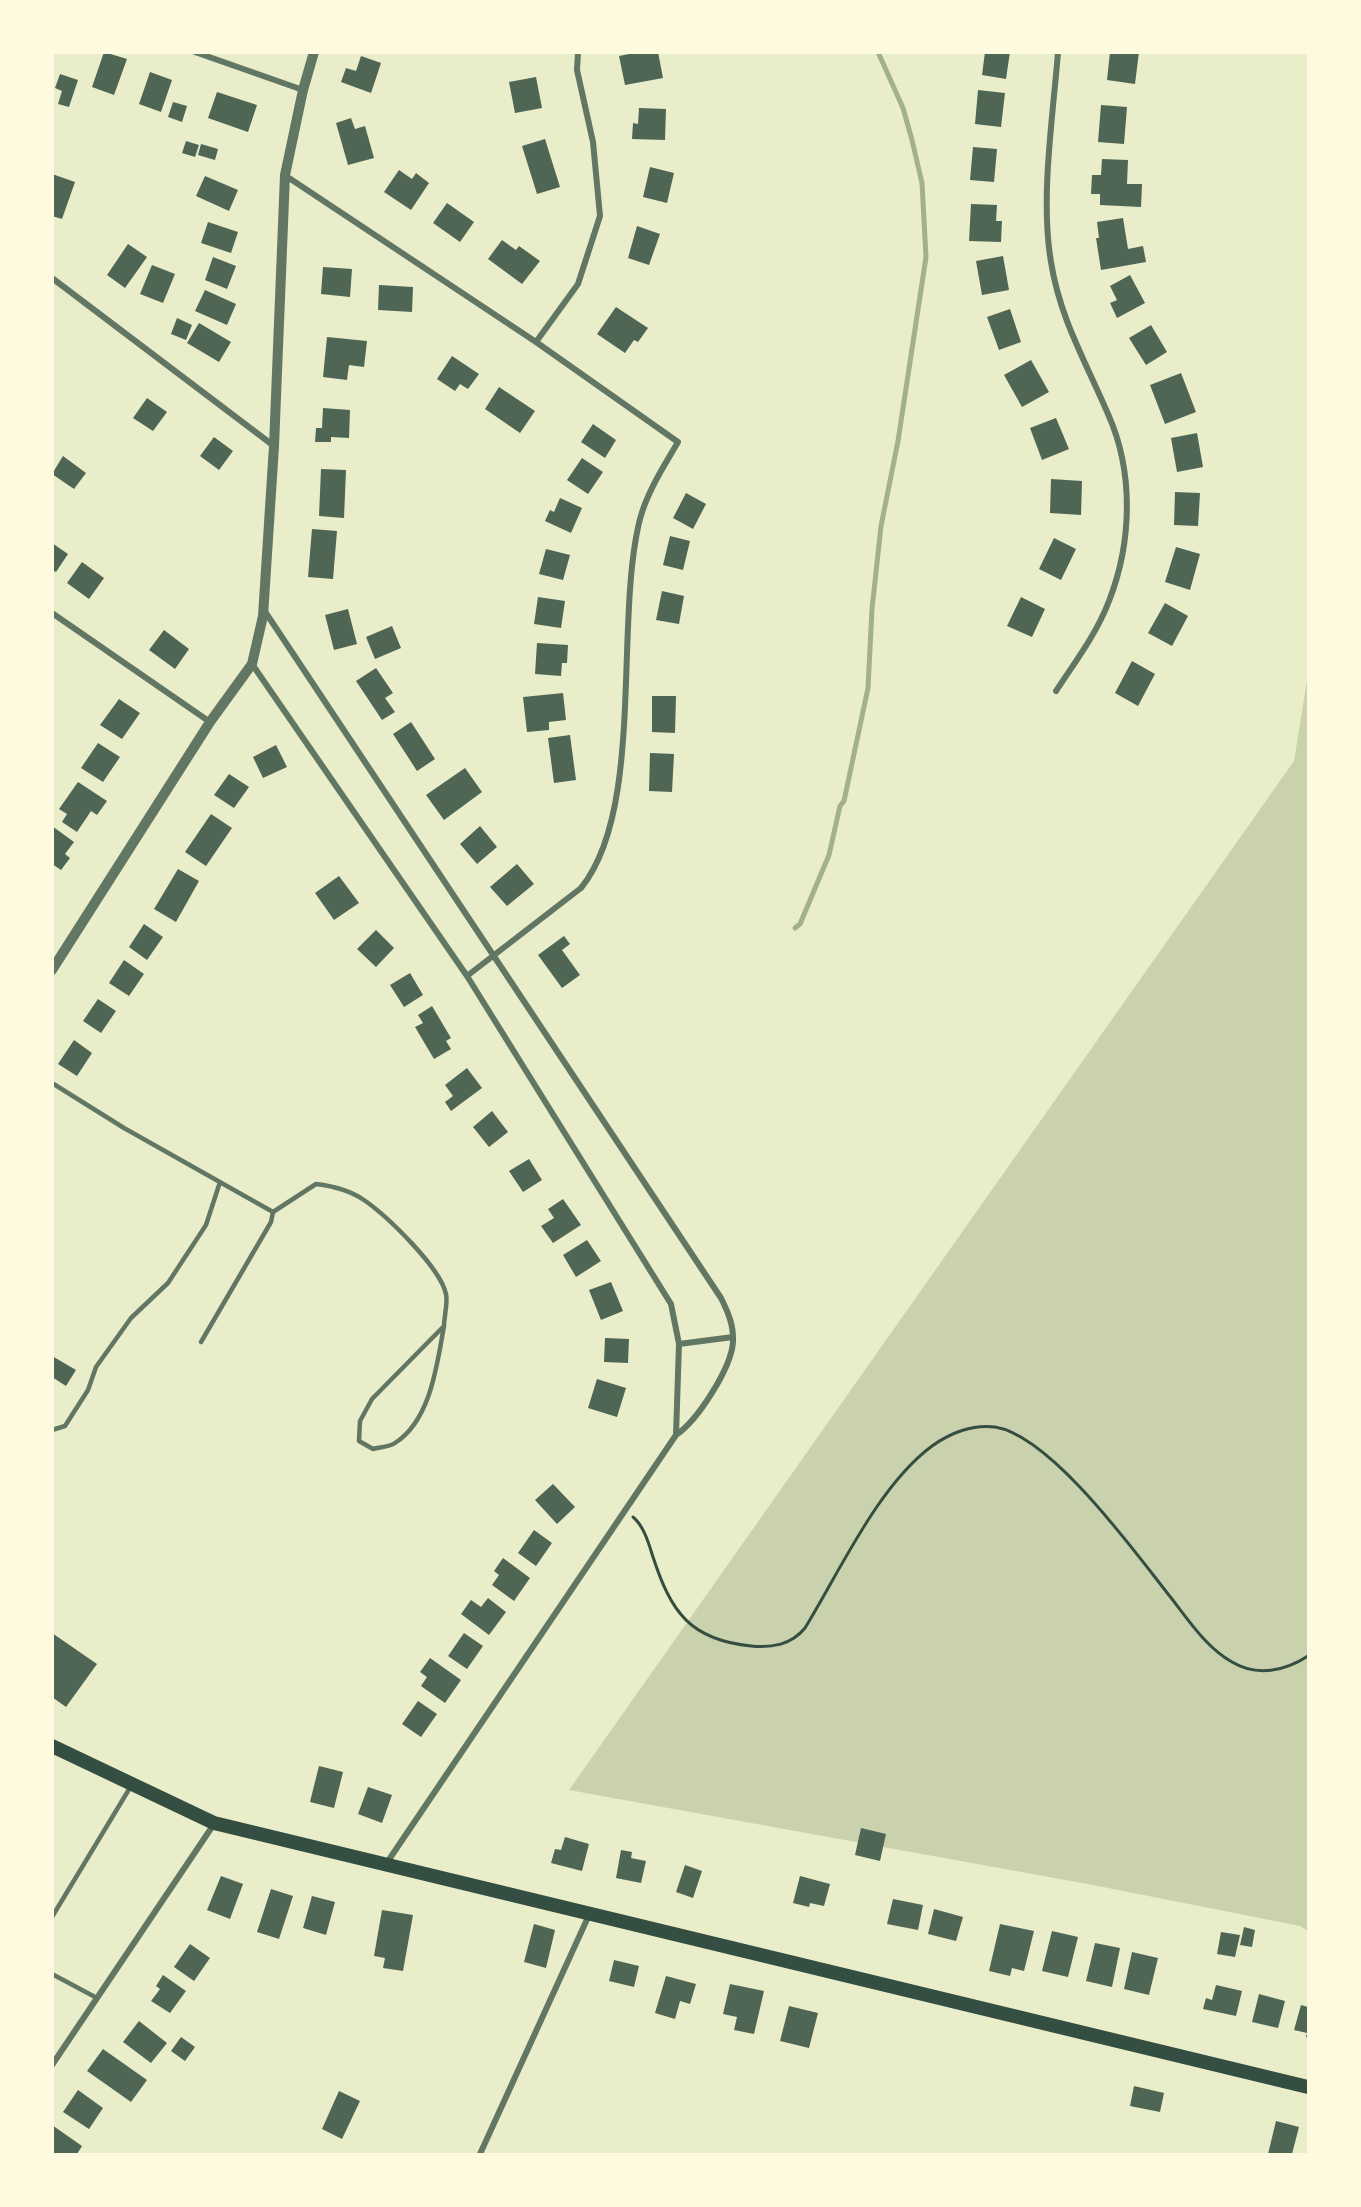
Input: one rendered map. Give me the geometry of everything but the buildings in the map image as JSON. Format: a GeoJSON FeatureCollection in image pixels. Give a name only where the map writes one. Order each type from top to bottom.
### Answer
{"type":"FeatureCollection","features":[{"type":"Feature","properties":{"kind":"main road"},"geometry":{"type":"LineString","coordinates":[[52,1746],[214,1823],[1308,2087]]}},
{"type":"Feature","properties":{"kind":"street"},"geometry":{"type":"LineString","coordinates":[[195,52],[303,90]]}},
{"type":"Feature","properties":{"kind":"street"},"geometry":{"type":"LineString","coordinates":[[52,970],[210,722],[252,664],[264,610],[274,446],[285,175],[303,90],[314,52]]}},
{"type":"Feature","properties":{"kind":"street"},"geometry":{"type":"LineString","coordinates":[[536,342],[578,284],[600,216],[593,142],[577,70],[578,52]]}},
{"type":"Feature","properties":{"kind":"street"},"geometry":{"type":"LineString","coordinates":[[1056,691],[1095,631],[1109,601],[1120,570],[1126,537],[1127,512],[1119,446],[1109,415],[1073,340],[1050,261],[1047,228],[1058,52]]}},
{"type":"Feature","properties":{"kind":"street"},"geometry":{"type":"LineString","coordinates":[[285,175],[536,342],[678,442],[648,496],[640,519],[632,567],[620,766],[610,828],[602,852],[592,874],[581,888],[467,976]]}},
{"type":"Feature","properties":{"kind":"street"},"geometry":{"type":"LineString","coordinates":[[52,278],[274,446]]}},
{"type":"Feature","properties":{"kind":"street"},"geometry":{"type":"LineString","coordinates":[[264,610],[721,1298],[732,1324],[733,1337],[728,1366],[688,1427],[676,1435],[625,1509],[386,1864]]}},
{"type":"Feature","properties":{"kind":"street"},"geometry":{"type":"LineString","coordinates":[[52,613],[210,722]]}},
{"type":"Feature","properties":{"kind":"street"},"geometry":{"type":"LineString","coordinates":[[252,664],[467,976],[671,1304],[679,1344],[676,1435]]}},
{"type":"Feature","properties":{"kind":"street"},"geometry":{"type":"LineString","coordinates":[[679,1344],[733,1337]]}},
{"type":"Feature","properties":{"kind":"street"},"geometry":{"type":"LineString","coordinates":[[52,2065],[214,1823]]}},
{"type":"Feature","properties":{"kind":"street"},"geometry":{"type":"LineString","coordinates":[[480,2154],[590,1914]]}},
{"type":"Feature","properties":{"kind":"lane"},"geometry":{"type":"LineString","coordinates":[[52,1083],[273,1212]]}},
{"type":"Feature","properties":{"kind":"lane"},"geometry":{"type":"LineString","coordinates":[[52,1430],[65,1426],[88,1390],[96,1367],[131,1318],[168,1283],[206,1225],[220,1182]]}},
{"type":"Feature","properties":{"kind":"lane"},"geometry":{"type":"LineString","coordinates":[[201,1342],[271,1222],[273,1212],[316,1184],[331,1186],[363,1199],[403,1233],[436,1274],[446,1294],[444,1326],[424,1406],[409,1431],[393,1444],[373,1449],[359,1441],[360,1421],[372,1399],[444,1326]]}},
{"type":"Feature","properties":{"kind":"lane"},"geometry":{"type":"LineString","coordinates":[[52,1917],[132,1784]]}},
{"type":"Feature","properties":{"kind":"lane"},"geometry":{"type":"LineString","coordinates":[[52,1974],[97,1998]]}},
{"type":"Feature","properties":{"kind":"path"},"geometry":{"type":"LineString","coordinates":[[625,1509],[638,1521],[675,1606],[684,1621],[705,1634],[739,1644],[760,1647],[782,1645],[800,1634],[852,1547],[898,1479],[934,1444],[967,1429],[982,1426],[997,1427],[1041,1451],[1057,1465],[1102,1513],[1195,1628],[1223,1656],[1245,1668],[1272,1671],[1287,1668],[1308,1656]]}},
{"type":"Feature","properties":{"kind":"green space"},"geometry":{"type":"Polygon","coordinates":[[[1308,674],[1308,1931],[1300,1926],[1093,1885],[569,1790],[1294,761],[1308,674]]]}},
{"type":"Feature","properties":{"kind":"waterway"},"geometry":{"type":"LineString","coordinates":[[795,928],[800,924],[829,855],[840,806],[844,801],[868,688],[872,609],[881,526],[898,441],[926,257],[922,183],[912,140],[903,108],[878,52]]}}]}
